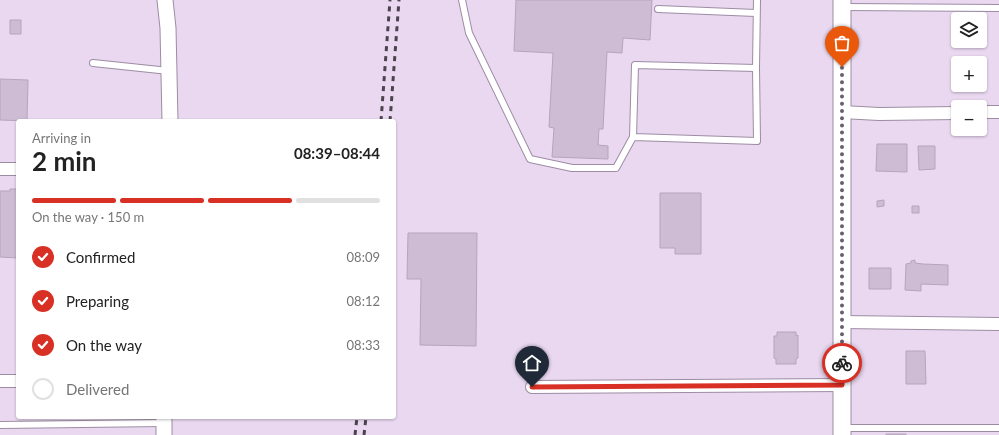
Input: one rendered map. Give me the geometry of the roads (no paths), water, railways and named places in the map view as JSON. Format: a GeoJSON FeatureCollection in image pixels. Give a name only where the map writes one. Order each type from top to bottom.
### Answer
{"type":"FeatureCollection","features":[{"type":"Feature","properties":{"kind":"main road"},"geometry":{"type":"LineString","coordinates":[[842,4],[842,432]]}},
{"type":"Feature","properties":{"kind":"street"},"geometry":{"type":"LineString","coordinates":[[165,0],[168,28],[170,119]]}},
{"type":"Feature","properties":{"kind":"street"},"geometry":{"type":"LineString","coordinates":[[842,112],[879,114],[951,113]]}},
{"type":"Feature","properties":{"kind":"street"},"geometry":{"type":"LineString","coordinates":[[987,112],[999,112]]}},
{"type":"Feature","properties":{"kind":"street"},"geometry":{"type":"LineString","coordinates":[[0,169],[16,170]]}},
{"type":"Feature","properties":{"kind":"street"},"geometry":{"type":"LineString","coordinates":[[842,322],[999,324]]}},
{"type":"Feature","properties":{"kind":"street"},"geometry":{"type":"LineString","coordinates":[[0,381],[16,381]]}},
{"type":"Feature","properties":{"kind":"street"},"geometry":{"type":"LineString","coordinates":[[532,387],[842,385]]}},
{"type":"Feature","properties":{"kind":"lane"},"geometry":{"type":"LineString","coordinates":[[462,0],[469,33],[530,159],[572,168],[616,168],[633,138],[636,65],[756,68]]}},
{"type":"Feature","properties":{"kind":"lane"},"geometry":{"type":"LineString","coordinates":[[633,138],[757,141],[757,0]]}},
{"type":"Feature","properties":{"kind":"lane"},"geometry":{"type":"LineString","coordinates":[[842,4],[999,8]]}},
{"type":"Feature","properties":{"kind":"lane"},"geometry":{"type":"LineString","coordinates":[[658,9],[756,13]]}},
{"type":"Feature","properties":{"kind":"lane"},"geometry":{"type":"LineString","coordinates":[[93,63],[169,71]]}},
{"type":"Feature","properties":{"kind":"lane"},"geometry":{"type":"LineString","coordinates":[[0,425],[164,425]]}},
{"type":"Feature","properties":{"kind":"lane"},"geometry":{"type":"LineString","coordinates":[[842,432],[999,428]]}},
{"type":"Feature","properties":{"kind":"railway"},"geometry":{"type":"LineString","coordinates":[[381,119],[390,0]]}},
{"type":"Feature","properties":{"kind":"railway"},"geometry":{"type":"LineString","coordinates":[[390,119],[399,0]]}},
{"type":"Feature","properties":{"kind":"railway"},"geometry":{"type":"LineString","coordinates":[[355,435],[357,419]]}},
{"type":"Feature","properties":{"kind":"railway"},"geometry":{"type":"LineString","coordinates":[[364,435],[366,419]]}}]}
